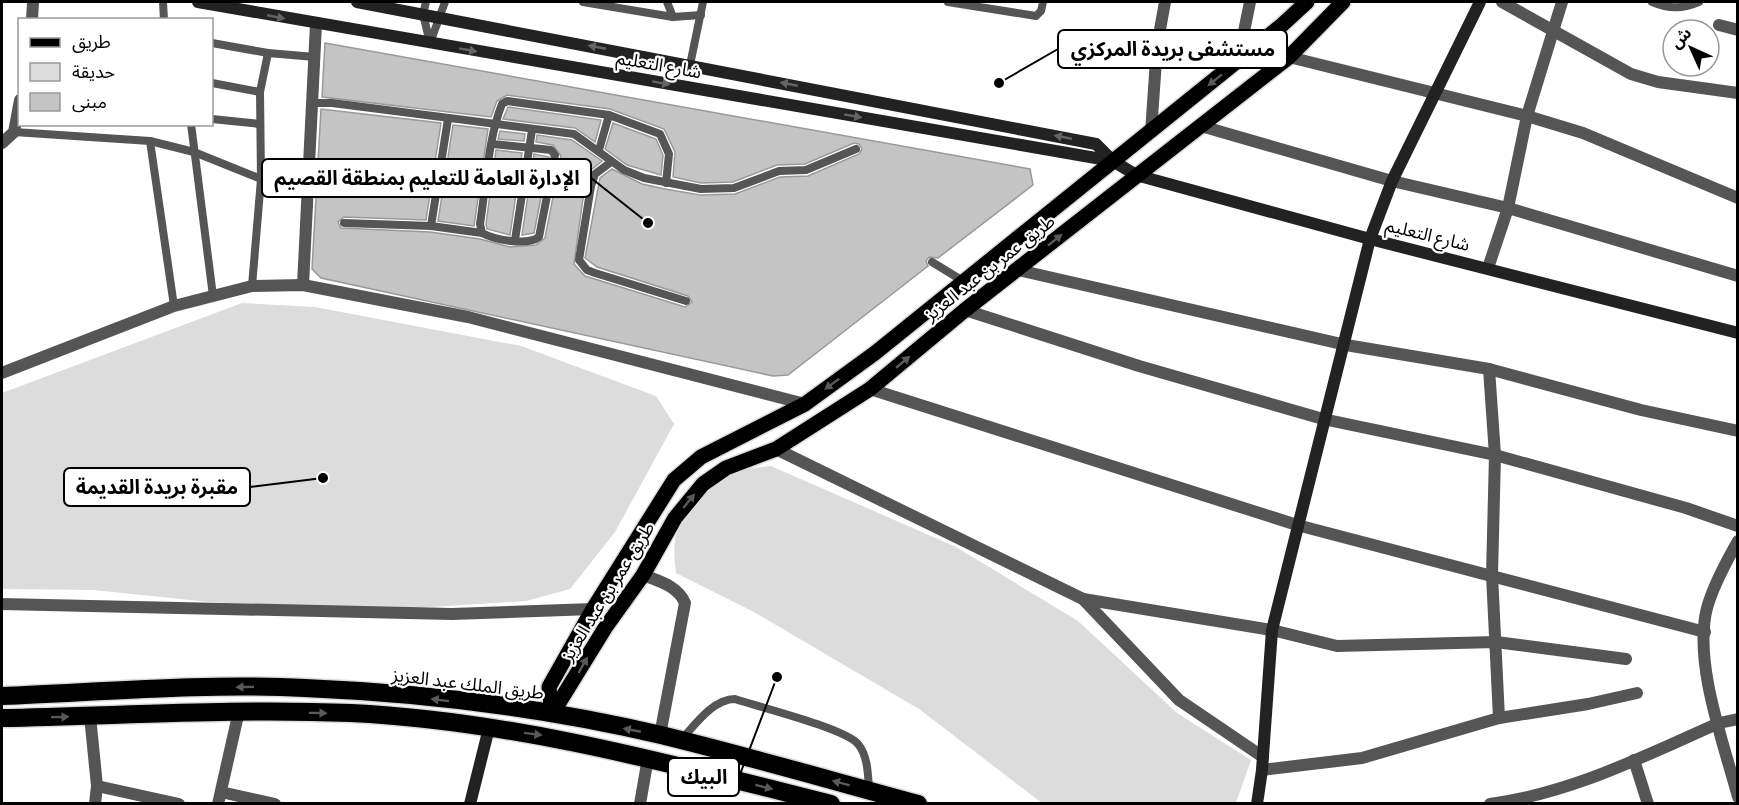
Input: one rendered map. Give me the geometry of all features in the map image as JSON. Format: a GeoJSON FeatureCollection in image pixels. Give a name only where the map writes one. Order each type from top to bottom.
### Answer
{"type":"FeatureCollection","features":[{"type":"Feature","properties":{"kind":"highway","name":"طريق الملك عبد العزيز"},"geometry":{"type":"LineString","coordinates":[[2,696],[251,686],[415,696],[552,714],[660,735],[918,804]]}},
{"type":"Feature","properties":{"kind":"highway"},"geometry":{"type":"LineString","coordinates":[[2,718],[239,711],[352,713],[556,737],[831,804]]}},
{"type":"Feature","properties":{"kind":"main road","name":"طريق عمر بن عبد العزيز"},"geometry":{"type":"LineString","coordinates":[[552,714],[549,687],[592,609],[674,480],[701,457],[805,404],[875,353],[1238,61],[1307,2]]}},
{"type":"Feature","properties":{"kind":"main road","name":"طريق عمر بن عبد العزيز"},"geometry":{"type":"LineString","coordinates":[[552,714],[605,628],[643,575],[675,518],[703,484],[726,468],[776,449],[870,388],[964,310],[1289,57],[1343,2]]}},
{"type":"Feature","properties":{"kind":"street"},"geometry":{"type":"LineString","coordinates":[[32,18],[33,2]]}},
{"type":"Feature","properties":{"kind":"street","name":"شارع التعليم"},"geometry":{"type":"LineString","coordinates":[[198,2],[1113,161]]}},
{"type":"Feature","properties":{"kind":"street","name":"شارع التعليم"},"geometry":{"type":"LineString","coordinates":[[357,2],[424,8],[441,17],[1096,144],[1113,161],[1136,175],[1370,239],[1737,333]]}},
{"type":"Feature","properties":{"kind":"street"},"geometry":{"type":"LineString","coordinates":[[1150,132],[1157,46],[1165,2]]}},
{"type":"Feature","properties":{"kind":"street"},"geometry":{"type":"LineString","coordinates":[[1157,46],[1238,61],[1250,2]]}},
{"type":"Feature","properties":{"kind":"street"},"geometry":{"type":"LineString","coordinates":[[1257,804],[1262,770],[1272,630],[1323,418],[1346,345],[1370,239],[1392,181],[1480,2]]}},
{"type":"Feature","properties":{"kind":"street"},"geometry":{"type":"LineString","coordinates":[[1502,2],[1631,74],[1658,82],[1737,93]]}},
{"type":"Feature","properties":{"kind":"street"},"geometry":{"type":"LineString","coordinates":[[1488,268],[1508,208],[1527,116],[1562,2]]}},
{"type":"Feature","properties":{"kind":"street"},"geometry":{"type":"LineString","coordinates":[[303,285],[316,24]]}},
{"type":"Feature","properties":{"kind":"street"},"geometry":{"type":"LineString","coordinates":[[1721,26],[1737,30]]}},
{"type":"Feature","properties":{"kind":"street"},"geometry":{"type":"LineString","coordinates":[[1289,57],[1527,116],[1583,133],[1737,198]]}},
{"type":"Feature","properties":{"kind":"street"},"geometry":{"type":"LineString","coordinates":[[2,143],[14,132],[18,111]]}},
{"type":"Feature","properties":{"kind":"street"},"geometry":{"type":"LineString","coordinates":[[1201,126],[1392,181],[1508,208],[1737,276]]}},
{"type":"Feature","properties":{"kind":"street"},"geometry":{"type":"LineString","coordinates":[[1018,270],[1346,345],[1489,369],[1641,410],[1737,431]]}},
{"type":"Feature","properties":{"kind":"street"},"geometry":{"type":"LineString","coordinates":[[2,373],[174,306],[252,286],[303,285],[468,317],[805,404]]}},
{"type":"Feature","properties":{"kind":"street"},"geometry":{"type":"LineString","coordinates":[[964,310],[1140,366],[1323,418],[1495,455],[1686,508],[1737,526]]}},
{"type":"Feature","properties":{"kind":"street"},"geometry":{"type":"LineString","coordinates":[[1489,369],[1495,455],[1491,575],[1499,718]]}},
{"type":"Feature","properties":{"kind":"street"},"geometry":{"type":"LineString","coordinates":[[870,388],[1297,525],[1705,632]]}},
{"type":"Feature","properties":{"kind":"street"},"geometry":{"type":"LineString","coordinates":[[776,449],[1083,599],[1272,630],[1337,646],[1496,642],[1626,659]]}},
{"type":"Feature","properties":{"kind":"street"},"geometry":{"type":"LineString","coordinates":[[1737,541],[1707,609],[1705,632],[1705,674],[1737,797]]}},
{"type":"Feature","properties":{"kind":"street"},"geometry":{"type":"LineString","coordinates":[[643,575],[669,585],[682,596],[685,603],[660,735]]}},
{"type":"Feature","properties":{"kind":"street"},"geometry":{"type":"LineString","coordinates":[[1083,599],[1179,700],[1263,757]]}},
{"type":"Feature","properties":{"kind":"street"},"geometry":{"type":"LineString","coordinates":[[2,604],[452,614],[592,609]]}},
{"type":"Feature","properties":{"kind":"street"},"geometry":{"type":"LineString","coordinates":[[1262,770],[1362,758],[1499,718],[1588,704],[1637,693]]}},
{"type":"Feature","properties":{"kind":"street"},"geometry":{"type":"LineString","coordinates":[[239,711],[219,798],[275,804]]}},
{"type":"Feature","properties":{"kind":"street"},"geometry":{"type":"LineString","coordinates":[[90,716],[97,786],[95,804]]}},
{"type":"Feature","properties":{"kind":"street"},"geometry":{"type":"LineString","coordinates":[[1490,804],[1538,796],[1601,775],[1719,723],[1737,719]]}},
{"type":"Feature","properties":{"kind":"street"},"geometry":{"type":"LineString","coordinates":[[470,804],[489,728]]}},
{"type":"Feature","properties":{"kind":"street"},"geometry":{"type":"LineString","coordinates":[[640,804],[648,758]]}},
{"type":"Feature","properties":{"kind":"street"},"geometry":{"type":"LineString","coordinates":[[1634,760],[1648,804]]}},
{"type":"Feature","properties":{"kind":"street"},"geometry":{"type":"LineString","coordinates":[[97,786],[178,804]]}},
{"type":"Feature","properties":{"kind":"lane"},"geometry":{"type":"LineString","coordinates":[[163,2],[164,18]]}},
{"type":"Feature","properties":{"kind":"lane"},"geometry":{"type":"LineString","coordinates":[[430,43],[445,2]]}},
{"type":"Feature","properties":{"kind":"lane"},"geometry":{"type":"LineString","coordinates":[[583,2],[674,17],[701,15]]}},
{"type":"Feature","properties":{"kind":"lane"},"geometry":{"type":"LineString","coordinates":[[667,2],[674,17]]}},
{"type":"Feature","properties":{"kind":"lane"},"geometry":{"type":"LineString","coordinates":[[690,65],[704,2]]}},
{"type":"Feature","properties":{"kind":"lane"},"geometry":{"type":"LineString","coordinates":[[948,2],[1036,16],[1041,11],[1043,2]]}},
{"type":"Feature","properties":{"kind":"lane"},"geometry":{"type":"LineString","coordinates":[[1652,2],[1668,8],[1699,2]]}},
{"type":"Feature","properties":{"kind":"lane"},"geometry":{"type":"LineString","coordinates":[[424,8],[430,43]]}},
{"type":"Feature","properties":{"kind":"lane"},"geometry":{"type":"LineString","coordinates":[[213,43],[268,53],[315,57]]}},
{"type":"Feature","properties":{"kind":"lane"},"geometry":{"type":"LineString","coordinates":[[252,286],[261,179],[260,92],[268,53]]}},
{"type":"Feature","properties":{"kind":"lane"},"geometry":{"type":"LineString","coordinates":[[213,83],[260,92]]}},
{"type":"Feature","properties":{"kind":"lane"},"geometry":{"type":"LineString","coordinates":[[482,233],[480,224],[496,126],[500,108],[507,101],[609,115],[660,135],[669,154],[666,183]]}},
{"type":"Feature","properties":{"kind":"lane"},"geometry":{"type":"LineString","coordinates":[[312,103],[332,103],[496,126],[574,134],[599,150],[611,162],[644,178],[701,189],[734,188],[779,171],[806,170],[856,149]]}},
{"type":"Feature","properties":{"kind":"lane"},"geometry":{"type":"LineString","coordinates":[[599,150],[609,115]]}},
{"type":"Feature","properties":{"kind":"lane"},"geometry":{"type":"LineString","coordinates":[[213,119],[260,124]]}},
{"type":"Feature","properties":{"kind":"lane"},"geometry":{"type":"LineString","coordinates":[[430,226],[448,119]]}},
{"type":"Feature","properties":{"kind":"lane"},"geometry":{"type":"LineString","coordinates":[[190,126],[213,296]]}},
{"type":"Feature","properties":{"kind":"lane"},"geometry":{"type":"LineString","coordinates":[[515,240],[532,130]]}},
{"type":"Feature","properties":{"kind":"lane"},"geometry":{"type":"LineString","coordinates":[[14,132],[150,141],[194,152],[261,179]]}},
{"type":"Feature","properties":{"kind":"lane"},"geometry":{"type":"LineString","coordinates":[[150,141],[174,306]]}},
{"type":"Feature","properties":{"kind":"lane"},"geometry":{"type":"LineString","coordinates":[[344,223],[430,226],[482,233],[489,237],[534,240],[539,237],[555,155],[551,150],[493,144]]}},
{"type":"Feature","properties":{"kind":"lane"},"geometry":{"type":"LineString","coordinates":[[611,162],[595,174],[593,180],[579,260],[587,270],[686,301]]}},
{"type":"Feature","properties":{"kind":"lane"},"geometry":{"type":"LineString","coordinates":[[932,262],[963,281]]}},
{"type":"Feature","properties":{"kind":"lane"},"geometry":{"type":"LineString","coordinates":[[680,741],[717,704],[725,699],[735,699],[842,734],[858,743],[865,758],[870,791]]}},
{"type":"Feature","properties":{"kind":"green space"},"geometry":{"type":"Polygon","coordinates":[[[242,303],[315,307],[521,346],[656,396],[674,424],[615,532],[570,589],[526,601],[384,610],[209,602],[94,590],[2,589],[2,393],[242,303]]]}},
{"type":"Feature","properties":{"kind":"green space"},"geometry":{"type":"Polygon","coordinates":[[[771,466],[956,547],[1078,621],[1177,713],[1251,760],[1236,803],[1042,803],[919,709],[752,611],[676,573],[674,550],[676,532],[689,510],[715,485],[725,479],[743,470],[771,466]]]}},
{"type":"Feature","properties":{"kind":"building"},"geometry":{"type":"Polygon","coordinates":[[[325,43],[1030,169],[1033,185],[938,258],[929,257],[926,261],[928,266],[788,375],[773,376],[321,278],[312,269],[321,109],[441,123],[426,220],[344,217],[338,222],[341,228],[430,232],[480,239],[510,247],[536,245],[545,238],[561,156],[553,145],[536,142],[537,135],[572,140],[602,161],[591,170],[585,184],[574,264],[585,276],[685,307],[692,302],[688,296],[597,267],[585,258],[600,178],[612,169],[642,184],[665,189],[700,195],[735,194],[780,177],[808,176],[859,154],[862,149],[859,144],[854,143],[805,164],[777,165],[733,182],[701,183],[673,177],[675,152],[664,129],[610,109],[507,95],[497,101],[491,117],[322,97],[325,43]]]}},
{"type":"Feature","properties":{"kind":"building"},"geometry":{"type":"Polygon","coordinates":[[[508,107],[601,120],[595,142],[575,128],[503,119],[508,107]]]}},
{"type":"Feature","properties":{"kind":"building"},"geometry":{"type":"Polygon","coordinates":[[[613,123],[656,139],[663,155],[661,175],[627,165],[605,149],[613,123]]]}},
{"type":"Feature","properties":{"kind":"building"},"geometry":{"type":"Polygon","coordinates":[[[453,125],[488,129],[474,226],[438,221],[453,125]]]}},
{"type":"Feature","properties":{"kind":"building"},"geometry":{"type":"Polygon","coordinates":[[[500,131],[525,134],[524,141],[498,139],[500,131]]]}},
{"type":"Feature","properties":{"kind":"building"},"geometry":{"type":"Polygon","coordinates":[[[496,150],[522,153],[510,235],[487,229],[486,224],[496,150]]]}},
{"type":"Feature","properties":{"kind":"building"},"geometry":{"type":"Polygon","coordinates":[[[534,154],[549,157],[534,233],[522,235],[534,154]]]}},
{"type":"Feature","properties":{"kind":"place","name":"مستشفى بريدة المركزي"},"geometry":{"type":"Point","coordinates":[999,83]}},
{"type":"Feature","properties":{"kind":"place","name":"الإدارة العامة للتعليم بمنطقة القصيم"},"geometry":{"type":"Point","coordinates":[648,223]}},
{"type":"Feature","properties":{"kind":"place","name":"مقبرة بريدة القديمة"},"geometry":{"type":"Point","coordinates":[323,478]}},
{"type":"Feature","properties":{"kind":"place","name":"البيك"},"geometry":{"type":"Point","coordinates":[777,677]}}]}
